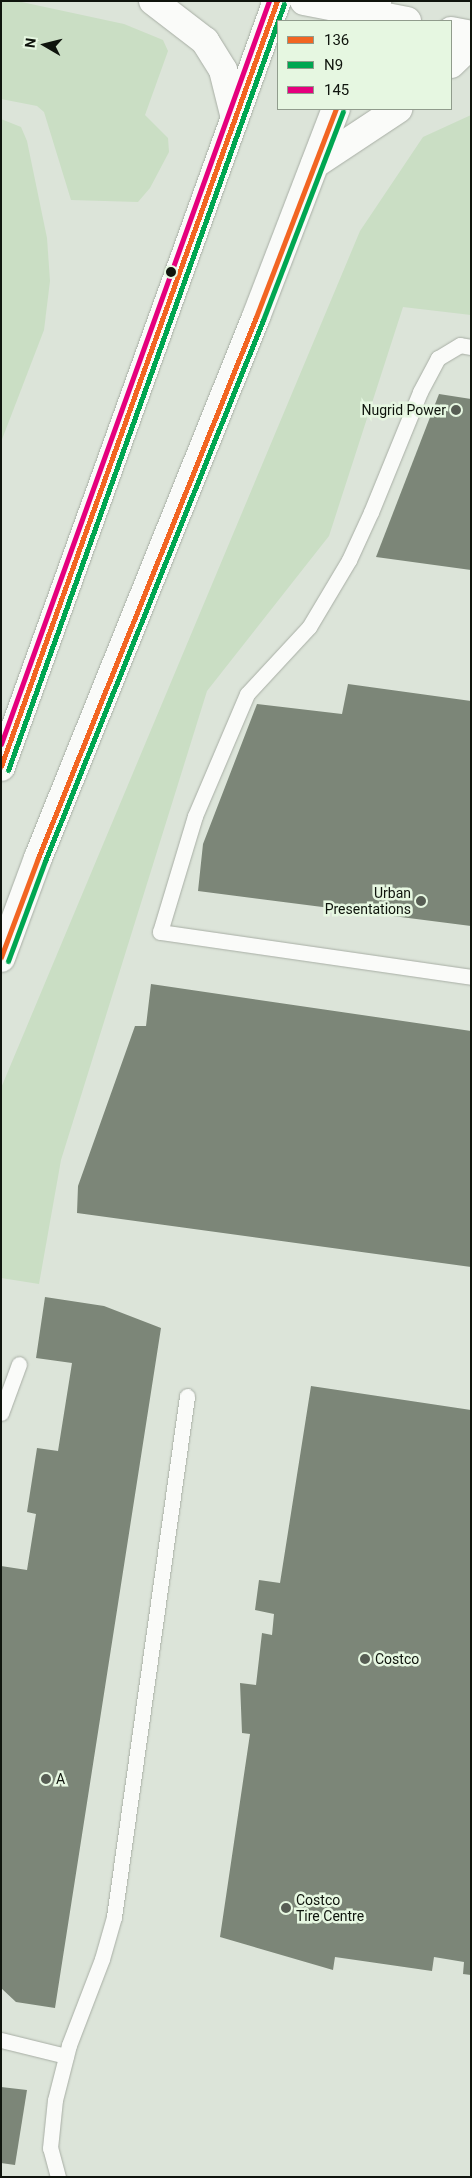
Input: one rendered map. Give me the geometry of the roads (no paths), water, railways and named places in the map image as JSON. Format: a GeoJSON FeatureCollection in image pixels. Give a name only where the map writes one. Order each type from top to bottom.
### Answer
{"type":"FeatureCollection","features":[{"type":"Feature","properties":{"kind":"main road"},"geometry":{"type":"LineString","coordinates":[[153,1],[204,40],[223,70],[235,118]]}},
{"type":"Feature","properties":{"kind":"main road"},"geometry":{"type":"LineString","coordinates":[[1,767],[277,1]]}},
{"type":"Feature","properties":{"kind":"main road"},"geometry":{"type":"LineString","coordinates":[[304,1],[372,12],[403,20]]}},
{"type":"Feature","properties":{"kind":"main road"},"geometry":{"type":"LineString","coordinates":[[452,30],[471,35]]}},
{"type":"Feature","properties":{"kind":"main road"},"geometry":{"type":"LineString","coordinates":[[452,63],[471,45]]}},
{"type":"Feature","properties":{"kind":"main road"},"geometry":{"type":"LineString","coordinates":[[1,958],[38,858],[150,582],[336,110]]}},
{"type":"Feature","properties":{"kind":"main road"},"geometry":{"type":"LineString","coordinates":[[315,164],[396,110]]}},
{"type":"Feature","properties":{"kind":"lane"},"geometry":{"type":"LineString","coordinates":[[471,347],[460,345],[438,358],[420,392],[371,512],[349,560],[309,627],[246,694],[195,816],[160,932],[471,977]]}},
{"type":"Feature","properties":{"kind":"lane"},"geometry":{"type":"LineString","coordinates":[[1,1414],[19,1364]]}},
{"type":"Feature","properties":{"kind":"lane"},"geometry":{"type":"LineString","coordinates":[[58,2177],[50,2148],[55,2100],[66,2056],[102,1959],[114,1917],[187,1396]]}},
{"type":"Feature","properties":{"kind":"lane"},"geometry":{"type":"LineString","coordinates":[[1,2040],[66,2056]]}},
{"type":"Feature","properties":{"kind":"place","name":"Nugrid Power"},"geometry":{"type":"Point","coordinates":[456,410]}},
{"type":"Feature","properties":{"kind":"place","name":"Urban Presentations"},"geometry":{"type":"Point","coordinates":[421,901]}},
{"type":"Feature","properties":{"kind":"place","name":"Costco"},"geometry":{"type":"Point","coordinates":[365,1659]}},
{"type":"Feature","properties":{"kind":"place","name":"A"},"geometry":{"type":"Point","coordinates":[46,1779]}},
{"type":"Feature","properties":{"kind":"place","name":"Costco Tire Centre"},"geometry":{"type":"Point","coordinates":[286,1908]}}]}
